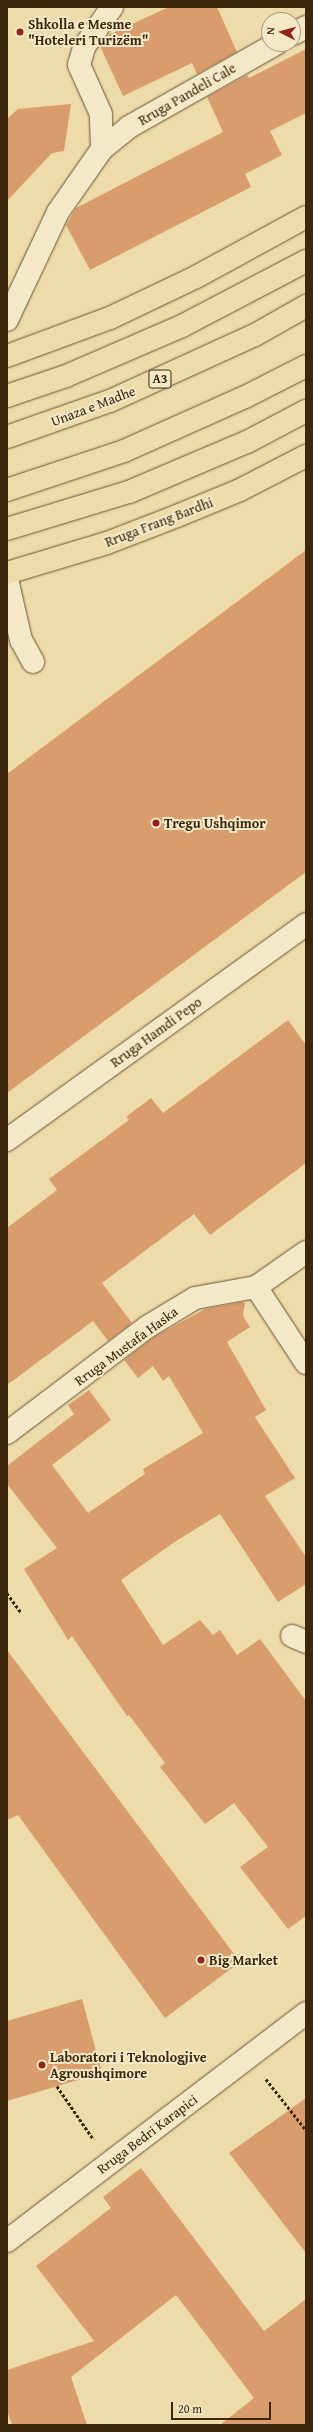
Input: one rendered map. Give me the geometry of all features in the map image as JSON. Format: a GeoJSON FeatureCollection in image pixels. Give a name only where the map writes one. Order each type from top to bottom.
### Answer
{"type":"FeatureCollection","features":[{"type":"Feature","properties":{"kind":"main road"},"geometry":{"type":"LineString","coordinates":[[7,356],[110,318],[196,277],[306,217]]}},
{"type":"Feature","properties":{"kind":"main road"},"geometry":{"type":"LineString","coordinates":[[7,396],[66,376],[182,326],[306,261]]}},
{"type":"Feature","properties":{"kind":"main road","name":"Unaza e Madhe"},"geometry":{"type":"LineString","coordinates":[[7,437],[110,401],[255,335],[306,306]]}},
{"type":"Feature","properties":{"kind":"main road"},"geometry":{"type":"LineString","coordinates":[[7,490],[156,438],[306,366]]}},
{"type":"Feature","properties":{"kind":"main road"},"geometry":{"type":"LineString","coordinates":[[7,529],[129,492],[247,442],[306,411]]}},
{"type":"Feature","properties":{"kind":"main road","name":"Rruga Frang Bardhi"},"geometry":{"type":"LineString","coordinates":[[7,572],[107,543],[177,516],[240,490],[306,456]]}},
{"type":"Feature","properties":{"kind":"street"},"geometry":{"type":"LineString","coordinates":[[102,149],[101,114],[79,65],[84,47],[112,7]]}},
{"type":"Feature","properties":{"kind":"street","name":"Rruga Pandeli Cale"},"geometry":{"type":"LineString","coordinates":[[7,320],[58,212],[102,149],[129,127],[262,52]]}},
{"type":"Feature","properties":{"kind":"street"},"geometry":{"type":"LineString","coordinates":[[7,579],[21,640],[33,662]]}},
{"type":"Feature","properties":{"kind":"street","name":"Rruga Hamdi Pepo"},"geometry":{"type":"LineString","coordinates":[[7,1140],[306,924]]}},
{"type":"Feature","properties":{"kind":"street","name":"Rruga Mustafa Haska"},"geometry":{"type":"LineString","coordinates":[[7,1433],[147,1327],[195,1298],[256,1287],[306,1252]]}},
{"type":"Feature","properties":{"kind":"street"},"geometry":{"type":"LineString","coordinates":[[256,1287],[306,1363]]}},
{"type":"Feature","properties":{"kind":"street","name":"Rruga Bedri Karapici"},"geometry":{"type":"LineString","coordinates":[[7,2241],[306,2013]]}},
{"type":"Feature","properties":{"kind":"path"},"geometry":{"type":"LineString","coordinates":[[7,1593],[21,1612]]}},
{"type":"Feature","properties":{"kind":"path"},"geometry":{"type":"LineString","coordinates":[[249,2056],[306,2130]]}},
{"type":"Feature","properties":{"kind":"path"},"geometry":{"type":"LineString","coordinates":[[57,2086],[90,2134]]}},
{"type":"Feature","properties":{"kind":"building"},"geometry":{"type":"Polygon","coordinates":[[[169,7],[217,7],[237,52],[197,74],[192,63],[123,96],[100,46],[108,35],[169,7]]]}},
{"type":"Feature","properties":{"kind":"building"},"geometry":{"type":"Polygon","coordinates":[[[306,49],[306,113],[270,131],[282,155],[245,174],[251,187],[90,270],[66,225],[76,208],[223,132],[207,97],[247,75],[249,78],[306,49]]]}},
{"type":"Feature","properties":{"kind":"building"},"geometry":{"type":"Polygon","coordinates":[[[71,104],[64,151],[52,153],[7,201],[7,119],[18,109],[71,104]]]}},
{"type":"Feature","properties":{"kind":"building","name":"Tregu Ushqimor"},"geometry":{"type":"Polygon","coordinates":[[[306,550],[306,872],[7,1093],[7,774],[306,550]]]}},
{"type":"Feature","properties":{"kind":"building"},"geometry":{"type":"Polygon","coordinates":[[[288,1020],[306,1045],[306,1163],[210,1235],[194,1214],[102,1283],[132,1323],[108,1341],[93,1321],[7,1385],[7,1228],[57,1190],[49,1179],[129,1120],[126,1117],[151,1098],[163,1113],[288,1020]]]}},
{"type":"Feature","properties":{"kind":"building"},"geometry":{"type":"Polygon","coordinates":[[[242,1302],[245,1303],[243,1316],[250,1327],[227,1342],[266,1410],[255,1417],[295,1478],[265,1496],[306,1557],[306,1584],[278,1602],[220,1514],[176,1541],[121,1580],[163,1645],[200,1620],[213,1635],[220,1630],[237,1655],[260,1639],[306,1701],[306,1916],[288,1929],[240,1867],[268,1847],[234,1803],[205,1824],[160,1767],[165,1763],[129,1715],[127,1716],[72,1636],[68,1640],[24,1569],[57,1548],[7,1484],[7,1466],[74,1414],[68,1405],[89,1390],[111,1420],[52,1465],[88,1513],[145,1474],[143,1469],[203,1433],[169,1376],[163,1381],[153,1366],[138,1378],[124,1360],[154,1337],[205,1309],[242,1302]]]}},
{"type":"Feature","properties":{"kind":"building"},"geometry":{"type":"Polygon","coordinates":[[[7,1650],[240,1962],[165,2018],[18,1815],[7,1820],[7,1650]]]}},
{"type":"Feature","properties":{"kind":"building"},"geometry":{"type":"Polygon","coordinates":[[[82,1999],[102,2073],[7,2101],[7,2021],[82,1999]]]}},
{"type":"Feature","properties":{"kind":"building"},"geometry":{"type":"Polygon","coordinates":[[[306,2098],[306,2253],[229,2153],[306,2098]]]}},
{"type":"Feature","properties":{"kind":"building"},"geometry":{"type":"Polygon","coordinates":[[[141,2168],[264,2331],[306,2299],[306,2425],[220,2425],[254,2398],[176,2295],[71,2377],[87,2425],[12,2425],[7,2410],[7,2370],[94,2341],[36,2266],[111,2208],[103,2197],[141,2168]]]}},
{"type":"Feature","properties":{"kind":"place","name":"Shkolla e Mesme \"Hoteleri Turizëm\""},"geometry":{"type":"Point","coordinates":[20,32]}},
{"type":"Feature","properties":{"kind":"place","name":"Tregu Ushqimor"},"geometry":{"type":"Point","coordinates":[156,823]}},
{"type":"Feature","properties":{"kind":"place","name":"Big Market"},"geometry":{"type":"Point","coordinates":[201,1960]}},
{"type":"Feature","properties":{"kind":"place","name":"Laboratori i Teknologjive Agroushqimore"},"geometry":{"type":"Point","coordinates":[42,2065]}}]}
